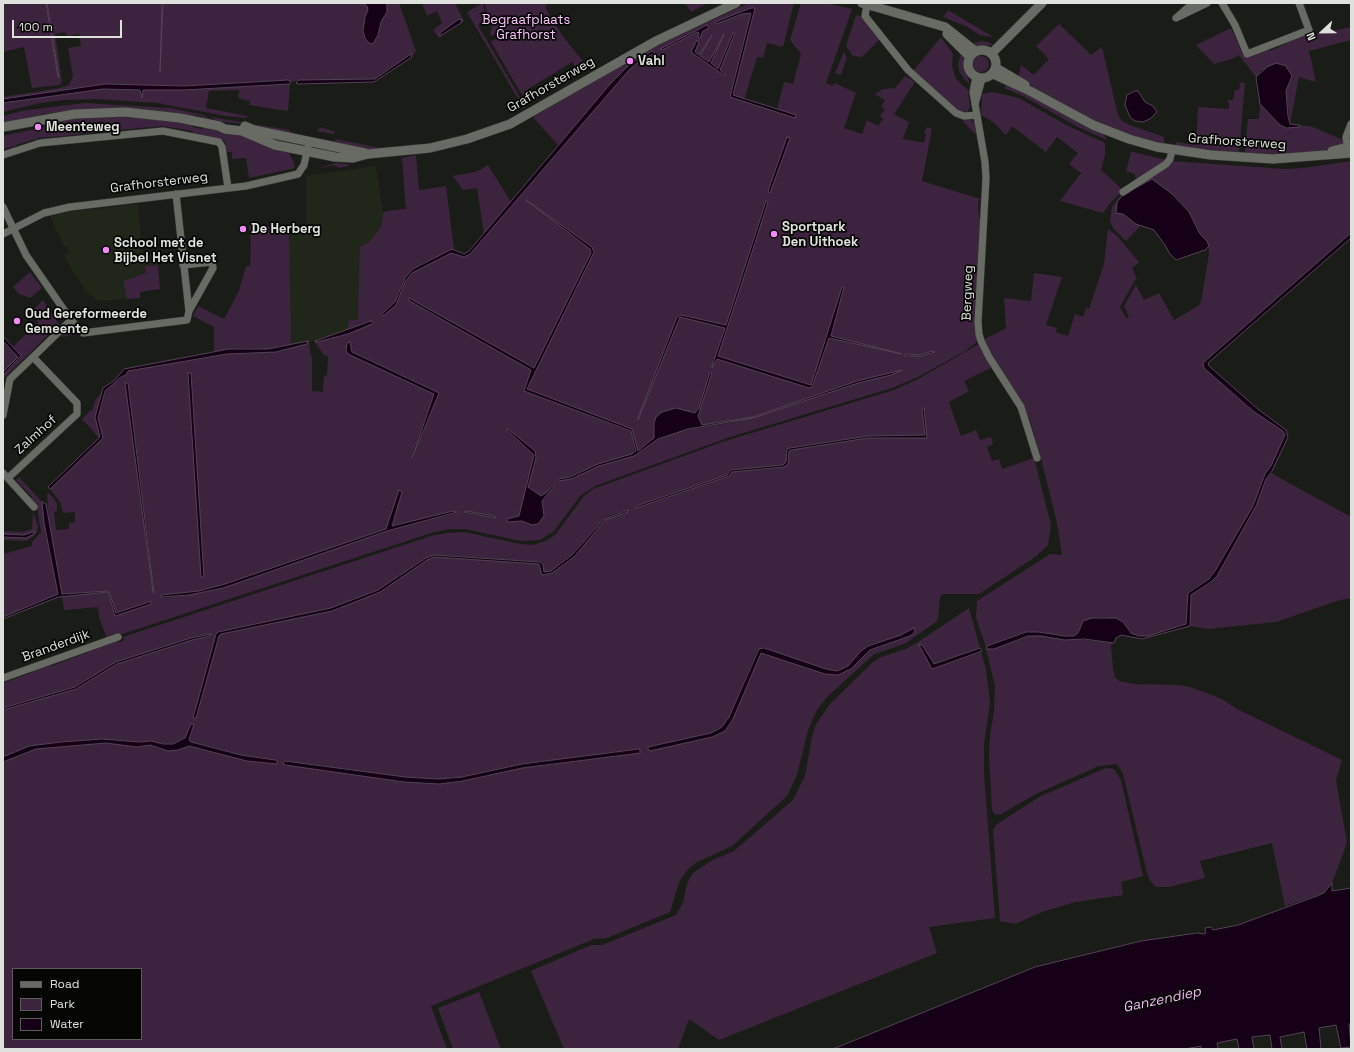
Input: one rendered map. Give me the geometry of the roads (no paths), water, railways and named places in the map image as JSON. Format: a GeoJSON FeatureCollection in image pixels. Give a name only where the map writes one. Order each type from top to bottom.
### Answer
{"type":"FeatureCollection","features":[{"type":"Feature","properties":{"kind":"main road","name":"Grafhorsterweg"},"geometry":{"type":"LineString","coordinates":[[219,126],[225,129],[242,131],[269,143],[307,152],[350,158],[368,154],[430,148],[468,140],[510,124],[656,41],[736,3]]}},
{"type":"Feature","properties":{"kind":"main road"},"geometry":{"type":"LineString","coordinates":[[992,53],[1042,3]]}},
{"type":"Feature","properties":{"kind":"main road"},"geometry":{"type":"LineString","coordinates":[[864,4],[933,24],[972,54]]}},
{"type":"Feature","properties":{"kind":"main road"},"geometry":{"type":"LineString","coordinates":[[982,50],[992,53],[997,62],[995,71],[979,78],[969,70],[972,54],[982,50]]}},
{"type":"Feature","properties":{"kind":"main road","name":"Grafhorsterweg"},"geometry":{"type":"LineString","coordinates":[[995,71],[1077,118],[1129,139],[1172,150],[1211,155],[1273,159],[1299,158],[1349,150]]}},
{"type":"Feature","properties":{"kind":"main road","name":"Grafhorsterweg"},"geometry":{"type":"LineString","coordinates":[[3,127],[58,116],[116,112],[150,114],[219,126],[236,125],[368,154]]}},
{"type":"Feature","properties":{"kind":"street"},"geometry":{"type":"LineString","coordinates":[[1193,3],[1176,18],[1207,3]]}},
{"type":"Feature","properties":{"kind":"street"},"geometry":{"type":"LineString","coordinates":[[1222,3],[1247,54],[1309,30],[1299,3]]}},
{"type":"Feature","properties":{"kind":"street"},"geometry":{"type":"LineString","coordinates":[[864,4],[865,16],[908,70],[956,113],[964,116],[977,115]]}},
{"type":"Feature","properties":{"kind":"street","name":"Bergweg"},"geometry":{"type":"LineString","coordinates":[[979,78],[972,87],[985,162],[986,178],[978,315],[979,334],[981,342],[989,357],[1021,407],[1037,458]]}},
{"type":"Feature","properties":{"kind":"street"},"geometry":{"type":"LineString","coordinates":[[1349,150],[1346,137],[1351,124]]}},
{"type":"Feature","properties":{"kind":"street"},"geometry":{"type":"LineString","coordinates":[[3,155],[40,143],[163,131],[219,142],[222,147],[228,188]]}},
{"type":"Feature","properties":{"kind":"street","name":"Grafhorsterweg"},"geometry":{"type":"LineString","coordinates":[[3,234],[14,226],[44,213],[70,206],[246,186],[298,174],[302,171],[309,142]]}},
{"type":"Feature","properties":{"kind":"street","name":"Grafhorsterweg"},"geometry":{"type":"LineString","coordinates":[[1123,192],[1166,164],[1170,159],[1172,150]]}},
{"type":"Feature","properties":{"kind":"street"},"geometry":{"type":"LineString","coordinates":[[176,194],[189,311]]}},
{"type":"Feature","properties":{"kind":"street"},"geometry":{"type":"LineString","coordinates":[[3,207],[14,226],[26,255],[71,320],[83,333],[187,320],[189,311],[213,268],[212,262],[184,265]]}},
{"type":"Feature","properties":{"kind":"street"},"geometry":{"type":"LineString","coordinates":[[3,415],[10,379],[71,320]]}},
{"type":"Feature","properties":{"kind":"street","name":"Zalmhof"},"geometry":{"type":"LineString","coordinates":[[33,357],[77,403],[78,410],[76,414],[5,475],[34,507]]}},
{"type":"Feature","properties":{"kind":"street","name":"Branderdijk"},"geometry":{"type":"LineString","coordinates":[[3,678],[118,637]]}},
{"type":"Feature","properties":{"kind":"water"},"geometry":{"type":"Polygon","coordinates":[[[47,3],[59,78],[58,77],[47,3]]]}},
{"type":"Feature","properties":{"kind":"water"},"geometry":{"type":"Polygon","coordinates":[[[163,3],[160,72],[160,71],[163,3]]]}},
{"type":"Feature","properties":{"kind":"water"},"geometry":{"type":"Polygon","coordinates":[[[362,3],[386,3],[387,6],[387,12],[381,22],[378,35],[373,44],[369,43],[365,38],[363,31],[365,17],[368,10],[367,6],[362,3]]]}},
{"type":"Feature","properties":{"kind":"water"},"geometry":{"type":"Polygon","coordinates":[[[751,8],[755,8],[733,95],[796,115],[795,118],[730,97],[751,13],[742,14],[716,24],[715,22],[751,8]]]}},
{"type":"Feature","properties":{"kind":"water"},"geometry":{"type":"Polygon","coordinates":[[[459,19],[462,20],[461,23],[440,36],[440,33],[459,19]]]}},
{"type":"Feature","properties":{"kind":"water"},"geometry":{"type":"Polygon","coordinates":[[[707,25],[709,28],[703,31],[700,38],[698,37],[699,33],[697,32],[662,50],[660,49],[707,25]]]}},
{"type":"Feature","properties":{"kind":"water"},"geometry":{"type":"Polygon","coordinates":[[[733,33],[735,33],[720,70],[726,75],[725,76],[691,52],[697,40],[699,42],[695,52],[699,55],[712,35],[700,56],[709,62],[724,34],[711,63],[718,69],[733,33]]]}},
{"type":"Feature","properties":{"kind":"water"},"geometry":{"type":"Polygon","coordinates":[[[652,51],[655,53],[638,62],[629,70],[470,254],[464,257],[451,253],[412,273],[405,282],[396,305],[383,316],[382,314],[395,302],[405,278],[413,269],[452,249],[464,254],[469,251],[611,83],[630,64],[652,51]]]}},
{"type":"Feature","properties":{"kind":"water"},"geometry":{"type":"Polygon","coordinates":[[[411,54],[412,57],[374,82],[296,83],[299,80],[375,79],[411,54]]]}},
{"type":"Feature","properties":{"kind":"water"},"geometry":{"type":"Polygon","coordinates":[[[1276,63],[1286,66],[1292,76],[1286,91],[1288,116],[1290,124],[1300,125],[1299,127],[1286,128],[1280,125],[1260,104],[1256,77],[1267,67],[1276,63]]]}},
{"type":"Feature","properties":{"kind":"water"},"geometry":{"type":"Polygon","coordinates":[[[288,80],[291,82],[289,84],[184,90],[143,90],[142,98],[140,90],[103,89],[3,103],[3,99],[105,84],[184,86],[288,80]]]}},
{"type":"Feature","properties":{"kind":"water"},"geometry":{"type":"Polygon","coordinates":[[[1138,91],[1145,102],[1153,106],[1157,112],[1150,119],[1143,122],[1135,121],[1130,117],[1125,105],[1127,95],[1138,91]]]}},
{"type":"Feature","properties":{"kind":"water"},"geometry":{"type":"Polygon","coordinates":[[[787,137],[790,138],[770,193],[768,191],[787,137]]]}},
{"type":"Feature","properties":{"kind":"water"},"geometry":{"type":"Polygon","coordinates":[[[1152,179],[1171,193],[1189,212],[1200,234],[1207,241],[1209,246],[1205,250],[1176,260],[1170,254],[1154,230],[1136,224],[1123,214],[1116,213],[1117,202],[1123,195],[1152,179]]]}},
{"type":"Feature","properties":{"kind":"water"},"geometry":{"type":"Polygon","coordinates":[[[526,200],[592,247],[594,252],[527,389],[632,429],[638,451],[654,438],[654,423],[656,417],[662,412],[676,408],[695,413],[699,408],[710,372],[712,373],[698,416],[702,425],[753,417],[857,381],[902,370],[891,375],[858,383],[753,418],[688,429],[658,439],[634,456],[599,466],[571,479],[558,481],[542,501],[544,516],[538,524],[532,525],[522,521],[507,522],[507,519],[519,516],[534,455],[506,429],[508,429],[535,451],[536,458],[528,487],[541,496],[546,493],[558,479],[570,477],[598,464],[632,454],[636,451],[631,431],[524,391],[531,370],[408,300],[409,298],[534,368],[591,253],[590,249],[526,200]]]}},
{"type":"Feature","properties":{"kind":"water"},"geometry":{"type":"Polygon","coordinates":[[[766,201],[768,202],[718,356],[811,385],[842,287],[844,287],[831,336],[902,354],[829,338],[812,387],[809,388],[717,359],[712,368],[725,328],[680,317],[638,420],[677,317],[681,315],[726,325],[766,201]]]}},
{"type":"Feature","properties":{"kind":"water"},"geometry":{"type":"Polygon","coordinates":[[[1351,233],[1351,238],[1208,363],[1209,366],[1259,410],[1286,430],[1288,437],[1272,471],[1266,479],[1256,506],[1217,576],[1191,595],[1190,626],[1142,639],[1121,635],[1116,638],[1114,643],[1084,639],[1065,640],[1041,636],[1028,636],[994,649],[986,649],[987,646],[1026,632],[1074,636],[1078,633],[1083,621],[1092,618],[1116,618],[1123,622],[1131,633],[1139,636],[1148,636],[1186,624],[1188,593],[1209,579],[1215,571],[1253,506],[1265,474],[1271,466],[1285,435],[1283,431],[1253,411],[1204,368],[1203,363],[1351,233]]]}},
{"type":"Feature","properties":{"kind":"water"},"geometry":{"type":"Polygon","coordinates":[[[371,321],[373,322],[372,324],[348,334],[317,342],[315,341],[371,321]]]}},
{"type":"Feature","properties":{"kind":"water"},"geometry":{"type":"Polygon","coordinates":[[[3,336],[21,356],[3,375],[3,372],[18,357],[3,341],[3,336]]]}},
{"type":"Feature","properties":{"kind":"water"},"geometry":{"type":"Polygon","coordinates":[[[308,341],[307,344],[276,352],[227,354],[128,371],[126,375],[121,377],[105,391],[98,418],[103,438],[50,489],[48,487],[100,437],[95,417],[103,388],[115,380],[124,369],[229,349],[268,349],[308,341]]]}},
{"type":"Feature","properties":{"kind":"water"},"geometry":{"type":"Polygon","coordinates":[[[350,342],[352,352],[439,393],[412,458],[434,394],[348,354],[346,350],[347,343],[350,342]]]}},
{"type":"Feature","properties":{"kind":"water"},"geometry":{"type":"Polygon","coordinates":[[[933,351],[935,352],[922,356],[904,356],[905,354],[920,355],[933,351]]]}},
{"type":"Feature","properties":{"kind":"water"},"geometry":{"type":"Polygon","coordinates":[[[188,373],[191,373],[204,577],[201,577],[188,373]]]}},
{"type":"Feature","properties":{"kind":"water"},"geometry":{"type":"Polygon","coordinates":[[[125,383],[128,383],[154,593],[153,592],[125,383]]]}},
{"type":"Feature","properties":{"kind":"water"},"geometry":{"type":"Polygon","coordinates":[[[924,408],[927,438],[868,438],[791,450],[789,451],[788,464],[784,467],[732,472],[729,476],[636,508],[636,506],[727,475],[731,470],[783,465],[786,462],[787,449],[790,448],[868,436],[925,435],[922,409],[924,408]]]}},
{"type":"Feature","properties":{"kind":"water"},"geometry":{"type":"Polygon","coordinates":[[[399,490],[402,492],[392,526],[453,511],[457,512],[387,531],[223,588],[189,595],[161,597],[161,595],[199,591],[225,584],[386,529],[399,490]]]}},
{"type":"Feature","properties":{"kind":"water"},"geometry":{"type":"Polygon","coordinates":[[[42,502],[46,504],[62,594],[109,591],[116,613],[151,601],[151,604],[115,616],[108,592],[58,597],[3,619],[3,617],[58,594],[44,523],[42,502]]]}},
{"type":"Feature","properties":{"kind":"water"},"geometry":{"type":"Polygon","coordinates":[[[628,510],[628,512],[605,520],[574,557],[552,573],[542,575],[539,564],[434,557],[427,560],[380,592],[332,611],[221,634],[219,636],[196,718],[193,718],[216,634],[218,632],[331,608],[378,590],[426,558],[434,555],[540,562],[543,565],[544,572],[551,571],[572,555],[604,519],[628,510]]]}},
{"type":"Feature","properties":{"kind":"water"},"geometry":{"type":"Polygon","coordinates":[[[466,511],[494,516],[496,518],[464,512],[466,511]]]}},
{"type":"Feature","properties":{"kind":"water"},"geometry":{"type":"Polygon","coordinates":[[[35,532],[34,534],[26,538],[3,537],[3,534],[24,535],[35,532]]]}},
{"type":"Feature","properties":{"kind":"water"},"geometry":{"type":"Polygon","coordinates":[[[914,628],[915,632],[910,636],[870,650],[851,669],[838,675],[825,674],[761,653],[733,719],[725,731],[712,737],[650,751],[648,749],[648,747],[711,733],[722,727],[729,717],[759,649],[764,648],[826,669],[837,671],[848,666],[861,651],[868,646],[901,635],[914,628]]]}},
{"type":"Feature","properties":{"kind":"water"},"geometry":{"type":"Polygon","coordinates":[[[211,634],[210,636],[192,640],[117,664],[76,689],[3,710],[3,708],[75,687],[116,662],[191,638],[211,634]]]}},
{"type":"Feature","properties":{"kind":"water"},"geometry":{"type":"Polygon","coordinates":[[[919,645],[922,645],[934,664],[980,648],[982,651],[932,669],[919,645]]]}},
{"type":"Feature","properties":{"kind":"water"},"geometry":{"type":"Polygon","coordinates":[[[191,724],[194,724],[189,740],[191,742],[241,755],[277,760],[277,764],[247,761],[189,746],[178,750],[168,751],[150,745],[137,747],[106,743],[36,749],[3,762],[3,757],[29,746],[61,742],[102,739],[139,742],[151,741],[163,744],[173,744],[185,738],[191,724]]]}},
{"type":"Feature","properties":{"kind":"water"},"geometry":{"type":"Polygon","coordinates":[[[640,749],[640,753],[522,768],[463,781],[439,784],[404,782],[285,765],[283,763],[285,761],[405,777],[439,779],[462,777],[522,764],[640,749]]]}},
{"type":"Feature","properties":{"kind":"water","name":"Ganzendiep"},"geometry":{"type":"Polygon","coordinates":[[[1332,883],[1332,891],[1351,888],[1351,1024],[1349,1024],[1351,1047],[1341,1048],[1336,1025],[1319,1028],[1321,1049],[1307,1049],[1304,1032],[1280,1037],[1282,1049],[1272,1049],[1270,1035],[1252,1037],[1254,1049],[1239,1049],[1237,1039],[1217,1043],[1218,1049],[1201,1049],[1201,1046],[1185,1049],[833,1049],[1035,967],[1141,941],[1197,933],[1204,934],[1206,933],[1205,928],[1211,927],[1213,930],[1238,925],[1324,893],[1332,883]]]}},
{"type":"Feature","properties":{"kind":"place","name":"Vahl"},"geometry":{"type":"Point","coordinates":[630,61]}},
{"type":"Feature","properties":{"kind":"place","name":"Meenteweg"},"geometry":{"type":"Point","coordinates":[38,127]}},
{"type":"Feature","properties":{"kind":"place","name":"De Herberg"},"geometry":{"type":"Point","coordinates":[243,229]}},
{"type":"Feature","properties":{"kind":"place","name":"Sportpark Den Uithoek"},"geometry":{"type":"Point","coordinates":[774,234]}},
{"type":"Feature","properties":{"kind":"place","name":"School met de Bijbel Het Visnet"},"geometry":{"type":"Point","coordinates":[106,250]}},
{"type":"Feature","properties":{"kind":"place","name":"Oud Gereformeerde Gemeente"},"geometry":{"type":"Point","coordinates":[17,321]}},
{"type":"Feature","properties":{"kind":"park label","name":"Begraafplaats Grafhorst"},"geometry":{"type":"Point","coordinates":[526,28]}}]}
